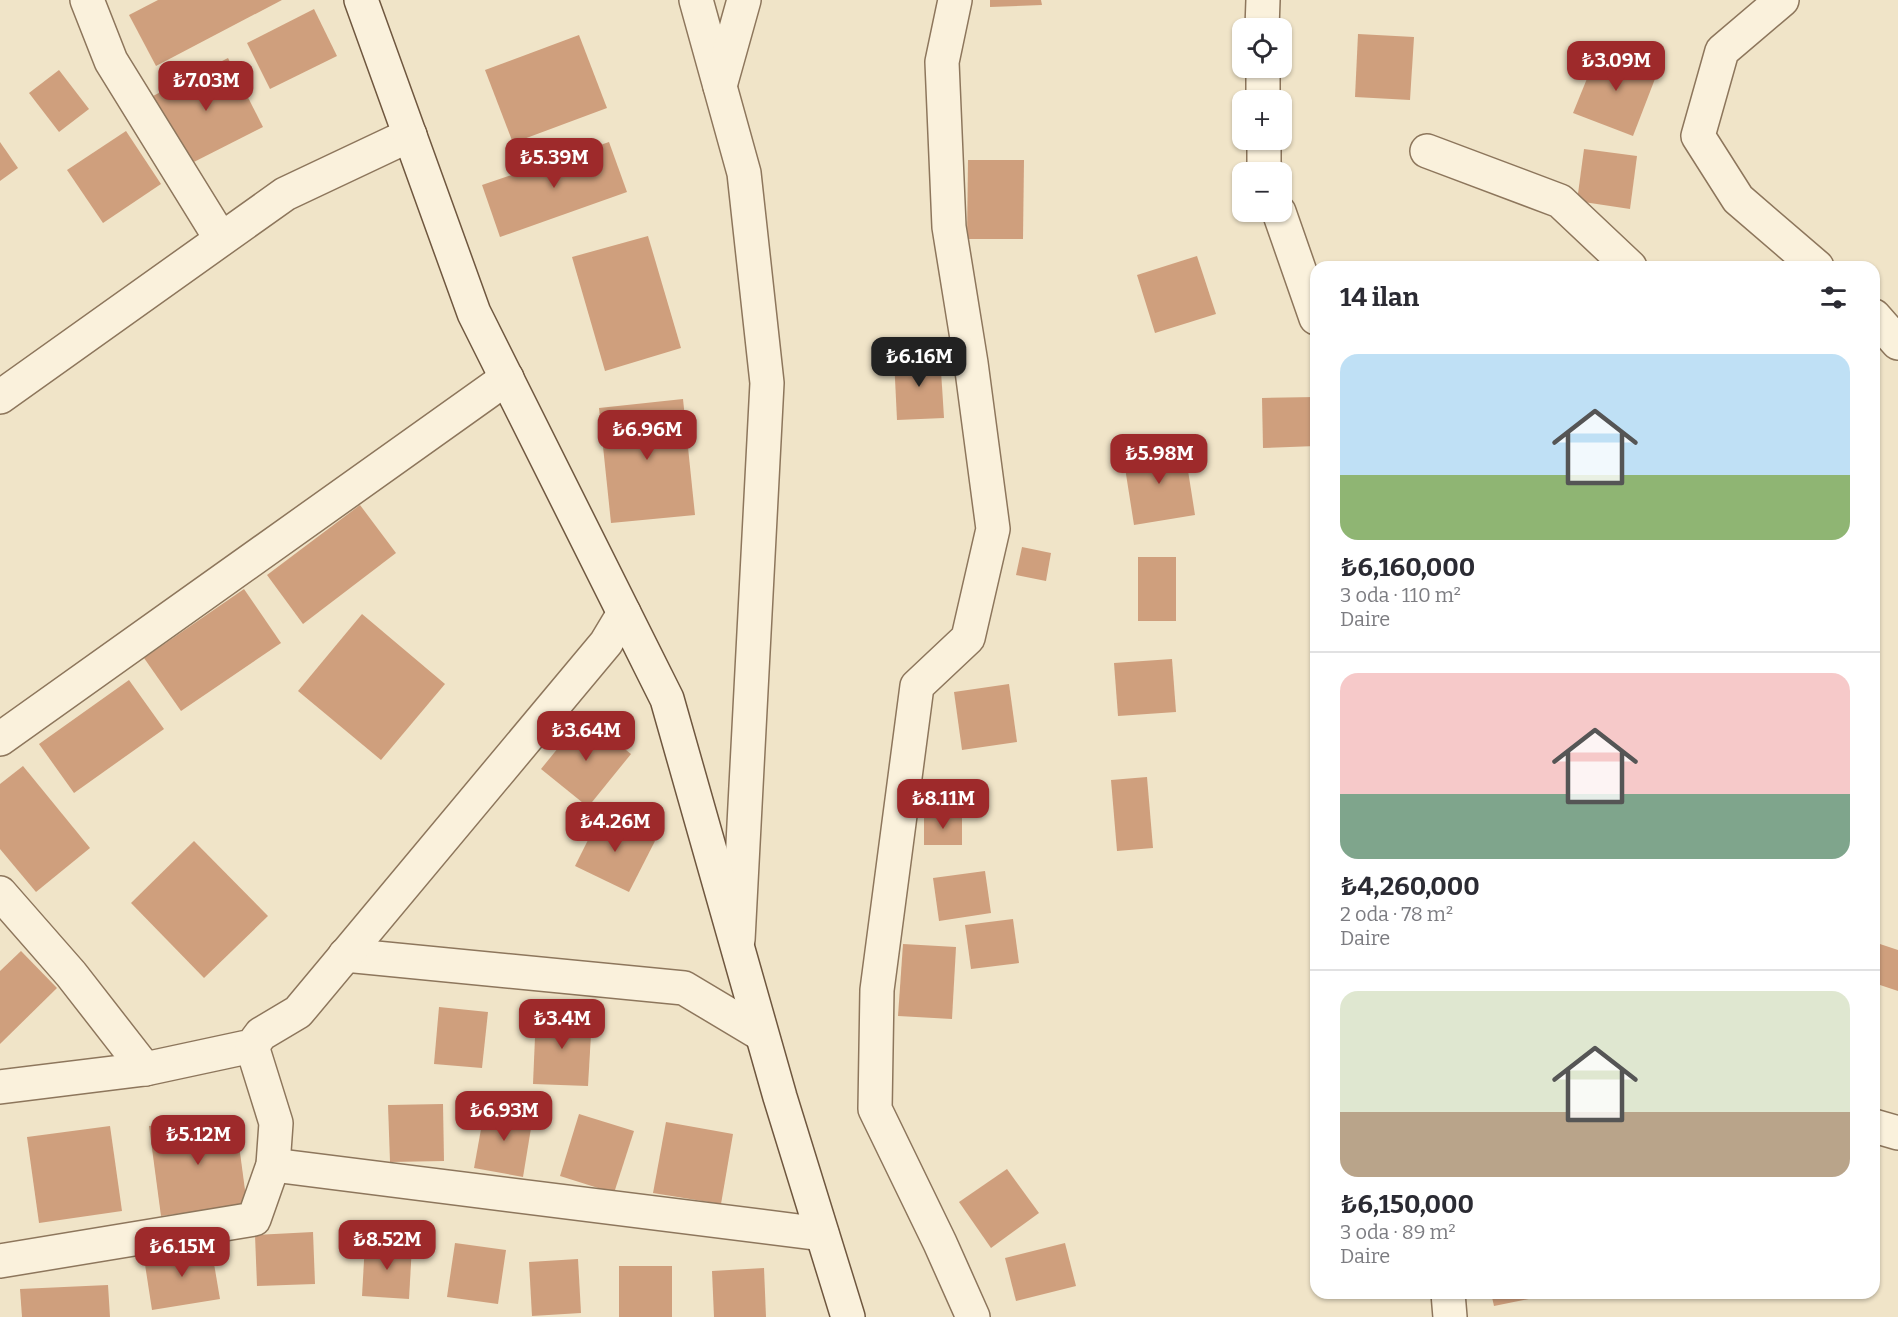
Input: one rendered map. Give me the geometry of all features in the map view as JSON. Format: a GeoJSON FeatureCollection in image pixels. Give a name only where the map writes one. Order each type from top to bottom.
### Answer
{"type":"FeatureCollection","features":[{"type":"Feature","properties":{"kind":"street"},"geometry":{"type":"LineString","coordinates":[[87,0],[111,61],[221,239]]}},
{"type":"Feature","properties":{"kind":"street"},"geometry":{"type":"LineString","coordinates":[[361,0],[474,313],[667,699],[761,1034],[848,1317]]}},
{"type":"Feature","properties":{"kind":"street"},"geometry":{"type":"LineString","coordinates":[[696,0],[744,173],[767,383],[737,948]]}},
{"type":"Feature","properties":{"kind":"street"},"geometry":{"type":"LineString","coordinates":[[720,86],[744,0]]}},
{"type":"Feature","properties":{"kind":"street"},"geometry":{"type":"LineString","coordinates":[[955,0],[942,62],[949,227],[971,363],[993,529],[968,638],[917,686],[877,990],[874,1109],[940,1243],[973,1317]]}},
{"type":"Feature","properties":{"kind":"street"},"geometry":{"type":"LineString","coordinates":[[1262,18],[1263,0]]}},
{"type":"Feature","properties":{"kind":"street"},"geometry":{"type":"LineString","coordinates":[[1782,0],[1722,51],[1698,136],[1738,199],[1810,261]]}},
{"type":"Feature","properties":{"kind":"street"},"geometry":{"type":"LineString","coordinates":[[0,397],[285,194],[410,135]]}},
{"type":"Feature","properties":{"kind":"street"},"geometry":{"type":"LineString","coordinates":[[1427,151],[1560,201],[1624,261]]}},
{"type":"Feature","properties":{"kind":"street"},"geometry":{"type":"LineString","coordinates":[[1282,222],[1310,301]]}},
{"type":"Feature","properties":{"kind":"street"},"geometry":{"type":"LineString","coordinates":[[1880,323],[1898,343]]}},
{"type":"Feature","properties":{"kind":"street"},"geometry":{"type":"LineString","coordinates":[[0,739],[507,378]]}},
{"type":"Feature","properties":{"kind":"street"},"geometry":{"type":"LineString","coordinates":[[0,1087],[145,1069],[252,1046],[261,1034],[298,1012],[606,643],[624,613]]}},
{"type":"Feature","properties":{"kind":"street"},"geometry":{"type":"LineString","coordinates":[[0,892],[71,974],[145,1069]]}},
{"type":"Feature","properties":{"kind":"street"},"geometry":{"type":"LineString","coordinates":[[345,955],[684,988],[761,1034]]}},
{"type":"Feature","properties":{"kind":"street"},"geometry":{"type":"LineString","coordinates":[[0,1262],[254,1219],[273,1165],[276,1124],[252,1046]]}},
{"type":"Feature","properties":{"kind":"street"},"geometry":{"type":"LineString","coordinates":[[1880,1128],[1898,1133]]}},
{"type":"Feature","properties":{"kind":"street"},"geometry":{"type":"LineString","coordinates":[[273,1165],[822,1234]]}},
{"type":"Feature","properties":{"kind":"street"},"geometry":{"type":"LineString","coordinates":[[1448,1299],[1450,1317]]}},
{"type":"Feature","properties":{"kind":"building"},"geometry":{"type":"Polygon","coordinates":[[[158,0],[282,0],[156,66],[129,15],[158,0]]]}},
{"type":"Feature","properties":{"kind":"building"},"geometry":{"type":"Polygon","coordinates":[[[990,0],[1041,0],[1042,5],[990,7],[990,0]]]}},
{"type":"Feature","properties":{"kind":"building"},"geometry":{"type":"Polygon","coordinates":[[[314,9],[337,56],[270,89],[247,43],[314,9]]]}},
{"type":"Feature","properties":{"kind":"building"},"geometry":{"type":"Polygon","coordinates":[[[1358,34],[1414,37],[1410,100],[1355,97],[1358,34]]]}},
{"type":"Feature","properties":{"kind":"building"},"geometry":{"type":"Polygon","coordinates":[[[579,35],[607,108],[513,143],[485,70],[579,35]]]}},
{"type":"Feature","properties":{"kind":"building"},"geometry":{"type":"Polygon","coordinates":[[[1599,49],[1658,71],[1633,136],[1573,113],[1599,49]]]}},
{"type":"Feature","properties":{"kind":"building"},"geometry":{"type":"Polygon","coordinates":[[[228,58],[263,127],[184,167],[149,98],[228,58]]]}},
{"type":"Feature","properties":{"kind":"building"},"geometry":{"type":"Polygon","coordinates":[[[59,70],[89,109],[59,132],[29,93],[59,70]]]}},
{"type":"Feature","properties":{"kind":"building"},"geometry":{"type":"Polygon","coordinates":[[[126,131],[161,184],[103,223],[67,170],[126,131]]]}},
{"type":"Feature","properties":{"kind":"building"},"geometry":{"type":"Polygon","coordinates":[[[0,142],[18,168],[0,181],[0,142]]]}},
{"type":"Feature","properties":{"kind":"building"},"geometry":{"type":"Polygon","coordinates":[[[609,142],[627,192],[500,237],[482,185],[609,142]]]}},
{"type":"Feature","properties":{"kind":"building"},"geometry":{"type":"Polygon","coordinates":[[[1584,149],[1637,156],[1630,209],[1577,201],[1584,149]]]}},
{"type":"Feature","properties":{"kind":"building"},"geometry":{"type":"Polygon","coordinates":[[[968,160],[1024,160],[1023,239],[967,239],[968,160]]]}},
{"type":"Feature","properties":{"kind":"building"},"geometry":{"type":"Polygon","coordinates":[[[648,236],[681,348],[605,371],[572,257],[648,236]]]}},
{"type":"Feature","properties":{"kind":"building"},"geometry":{"type":"Polygon","coordinates":[[[1197,256],[1216,314],[1155,333],[1137,275],[1197,256]]]}},
{"type":"Feature","properties":{"kind":"building"},"geometry":{"type":"Polygon","coordinates":[[[940,355],[944,418],[897,420],[894,358],[940,355]]]}},
{"type":"Feature","properties":{"kind":"building"},"geometry":{"type":"Polygon","coordinates":[[[1310,397],[1310,446],[1263,448],[1262,398],[1310,397]]]}},
{"type":"Feature","properties":{"kind":"building"},"geometry":{"type":"Polygon","coordinates":[[[683,399],[695,515],[611,523],[599,408],[683,399]]]}},
{"type":"Feature","properties":{"kind":"building"},"geometry":{"type":"Polygon","coordinates":[[[1184,445],[1195,515],[1134,525],[1123,455],[1184,445]]]}},
{"type":"Feature","properties":{"kind":"building"},"geometry":{"type":"Polygon","coordinates":[[[360,505],[396,553],[303,624],[267,575],[360,505]]]}},
{"type":"Feature","properties":{"kind":"building"},"geometry":{"type":"Polygon","coordinates":[[[1022,547],[1051,553],[1046,581],[1016,575],[1022,547]]]}},
{"type":"Feature","properties":{"kind":"building"},"geometry":{"type":"Polygon","coordinates":[[[1138,557],[1176,557],[1176,621],[1138,621],[1138,557]]]}},
{"type":"Feature","properties":{"kind":"building"},"geometry":{"type":"Polygon","coordinates":[[[244,589],[281,643],[181,711],[144,658],[244,589]]]}},
{"type":"Feature","properties":{"kind":"building"},"geometry":{"type":"Polygon","coordinates":[[[362,614],[445,684],[381,760],[298,691],[362,614]]]}},
{"type":"Feature","properties":{"kind":"building"},"geometry":{"type":"Polygon","coordinates":[[[1172,659],[1176,712],[1118,716],[1114,663],[1172,659]]]}},
{"type":"Feature","properties":{"kind":"building"},"geometry":{"type":"Polygon","coordinates":[[[129,680],[164,729],[74,793],[39,744],[129,680]]]}},
{"type":"Feature","properties":{"kind":"building"},"geometry":{"type":"Polygon","coordinates":[[[1009,684],[1017,742],[962,750],[954,692],[1009,684]]]}},
{"type":"Feature","properties":{"kind":"building"},"geometry":{"type":"Polygon","coordinates":[[[584,716],[631,754],[588,807],[541,769],[584,716]]]}},
{"type":"Feature","properties":{"kind":"building"},"geometry":{"type":"Polygon","coordinates":[[[23,766],[90,848],[36,892],[0,849],[0,784],[23,766]]]}},
{"type":"Feature","properties":{"kind":"building"},"geometry":{"type":"Polygon","coordinates":[[[1147,777],[1153,848],[1117,851],[1111,780],[1147,777]]]}},
{"type":"Feature","properties":{"kind":"building"},"geometry":{"type":"Polygon","coordinates":[[[601,814],[655,841],[629,892],[575,866],[601,814]]]}},
{"type":"Feature","properties":{"kind":"building"},"geometry":{"type":"Polygon","coordinates":[[[924,815],[962,815],[962,845],[924,845],[924,815]]]}},
{"type":"Feature","properties":{"kind":"building"},"geometry":{"type":"Polygon","coordinates":[[[194,841],[268,916],[204,978],[131,903],[194,841]]]}},
{"type":"Feature","properties":{"kind":"building"},"geometry":{"type":"Polygon","coordinates":[[[985,871],[991,913],[939,921],[933,878],[985,871]]]}},
{"type":"Feature","properties":{"kind":"building"},"geometry":{"type":"Polygon","coordinates":[[[1013,919],[1019,963],[971,969],[965,925],[1013,919]]]}},
{"type":"Feature","properties":{"kind":"building"},"geometry":{"type":"Polygon","coordinates":[[[903,944],[956,947],[952,1019],[898,1016],[903,944]]]}},
{"type":"Feature","properties":{"kind":"building"},"geometry":{"type":"Polygon","coordinates":[[[1880,944],[1898,950],[1898,991],[1880,985],[1880,944]]]}},
{"type":"Feature","properties":{"kind":"building"},"geometry":{"type":"Polygon","coordinates":[[[21,951],[57,988],[0,1044],[0,971],[21,951]]]}},
{"type":"Feature","properties":{"kind":"building"},"geometry":{"type":"Polygon","coordinates":[[[439,1007],[488,1012],[482,1068],[434,1064],[439,1007]]]}},
{"type":"Feature","properties":{"kind":"building"},"geometry":{"type":"Polygon","coordinates":[[[536,1014],[592,1017],[588,1086],[533,1084],[536,1014]]]}},
{"type":"Feature","properties":{"kind":"building"},"geometry":{"type":"Polygon","coordinates":[[[443,1104],[444,1161],[390,1162],[388,1105],[443,1104]]]}},
{"type":"Feature","properties":{"kind":"building"},"geometry":{"type":"Polygon","coordinates":[[[485,1107],[533,1116],[523,1177],[474,1168],[485,1107]]]}},
{"type":"Feature","properties":{"kind":"building"},"geometry":{"type":"Polygon","coordinates":[[[579,1114],[634,1131],[614,1193],[560,1176],[579,1114]]]}},
{"type":"Feature","properties":{"kind":"building"},"geometry":{"type":"Polygon","coordinates":[[[235,1115],[247,1205],[161,1216],[149,1126],[235,1115]]]}},
{"type":"Feature","properties":{"kind":"building"},"geometry":{"type":"Polygon","coordinates":[[[666,1122],[733,1134],[721,1204],[653,1193],[666,1122]]]}},
{"type":"Feature","properties":{"kind":"building"},"geometry":{"type":"Polygon","coordinates":[[[110,1126],[122,1211],[39,1223],[27,1137],[110,1126]]]}},
{"type":"Feature","properties":{"kind":"building"},"geometry":{"type":"Polygon","coordinates":[[[1007,1169],[1039,1213],[991,1248],[959,1202],[1007,1169]]]}},
{"type":"Feature","properties":{"kind":"building"},"geometry":{"type":"Polygon","coordinates":[[[313,1232],[315,1284],[257,1286],[255,1235],[313,1232]]]}},
{"type":"Feature","properties":{"kind":"building"},"geometry":{"type":"Polygon","coordinates":[[[365,1243],[412,1246],[409,1299],[362,1296],[365,1243]]]}},
{"type":"Feature","properties":{"kind":"building"},"geometry":{"type":"Polygon","coordinates":[[[455,1243],[506,1250],[498,1304],[447,1297],[455,1243]]]}},
{"type":"Feature","properties":{"kind":"building"},"geometry":{"type":"Polygon","coordinates":[[[1065,1243],[1076,1286],[1016,1301],[1005,1258],[1065,1243]]]}},
{"type":"Feature","properties":{"kind":"building"},"geometry":{"type":"Polygon","coordinates":[[[211,1246],[220,1299],[152,1310],[144,1258],[211,1246]]]}},
{"type":"Feature","properties":{"kind":"building"},"geometry":{"type":"Polygon","coordinates":[[[578,1259],[581,1313],[532,1316],[529,1262],[578,1259]]]}},
{"type":"Feature","properties":{"kind":"building"},"geometry":{"type":"Polygon","coordinates":[[[619,1266],[672,1266],[672,1317],[619,1317],[619,1266]]]}},
{"type":"Feature","properties":{"kind":"building"},"geometry":{"type":"Polygon","coordinates":[[[764,1268],[766,1317],[714,1317],[712,1271],[764,1268]]]}},
{"type":"Feature","properties":{"kind":"building"},"geometry":{"type":"Polygon","coordinates":[[[108,1285],[110,1317],[22,1317],[20,1289],[108,1285]]]}},
{"type":"Feature","properties":{"kind":"building"},"geometry":{"type":"Polygon","coordinates":[[[1492,1299],[1528,1299],[1494,1306],[1492,1299]]]}}]}
